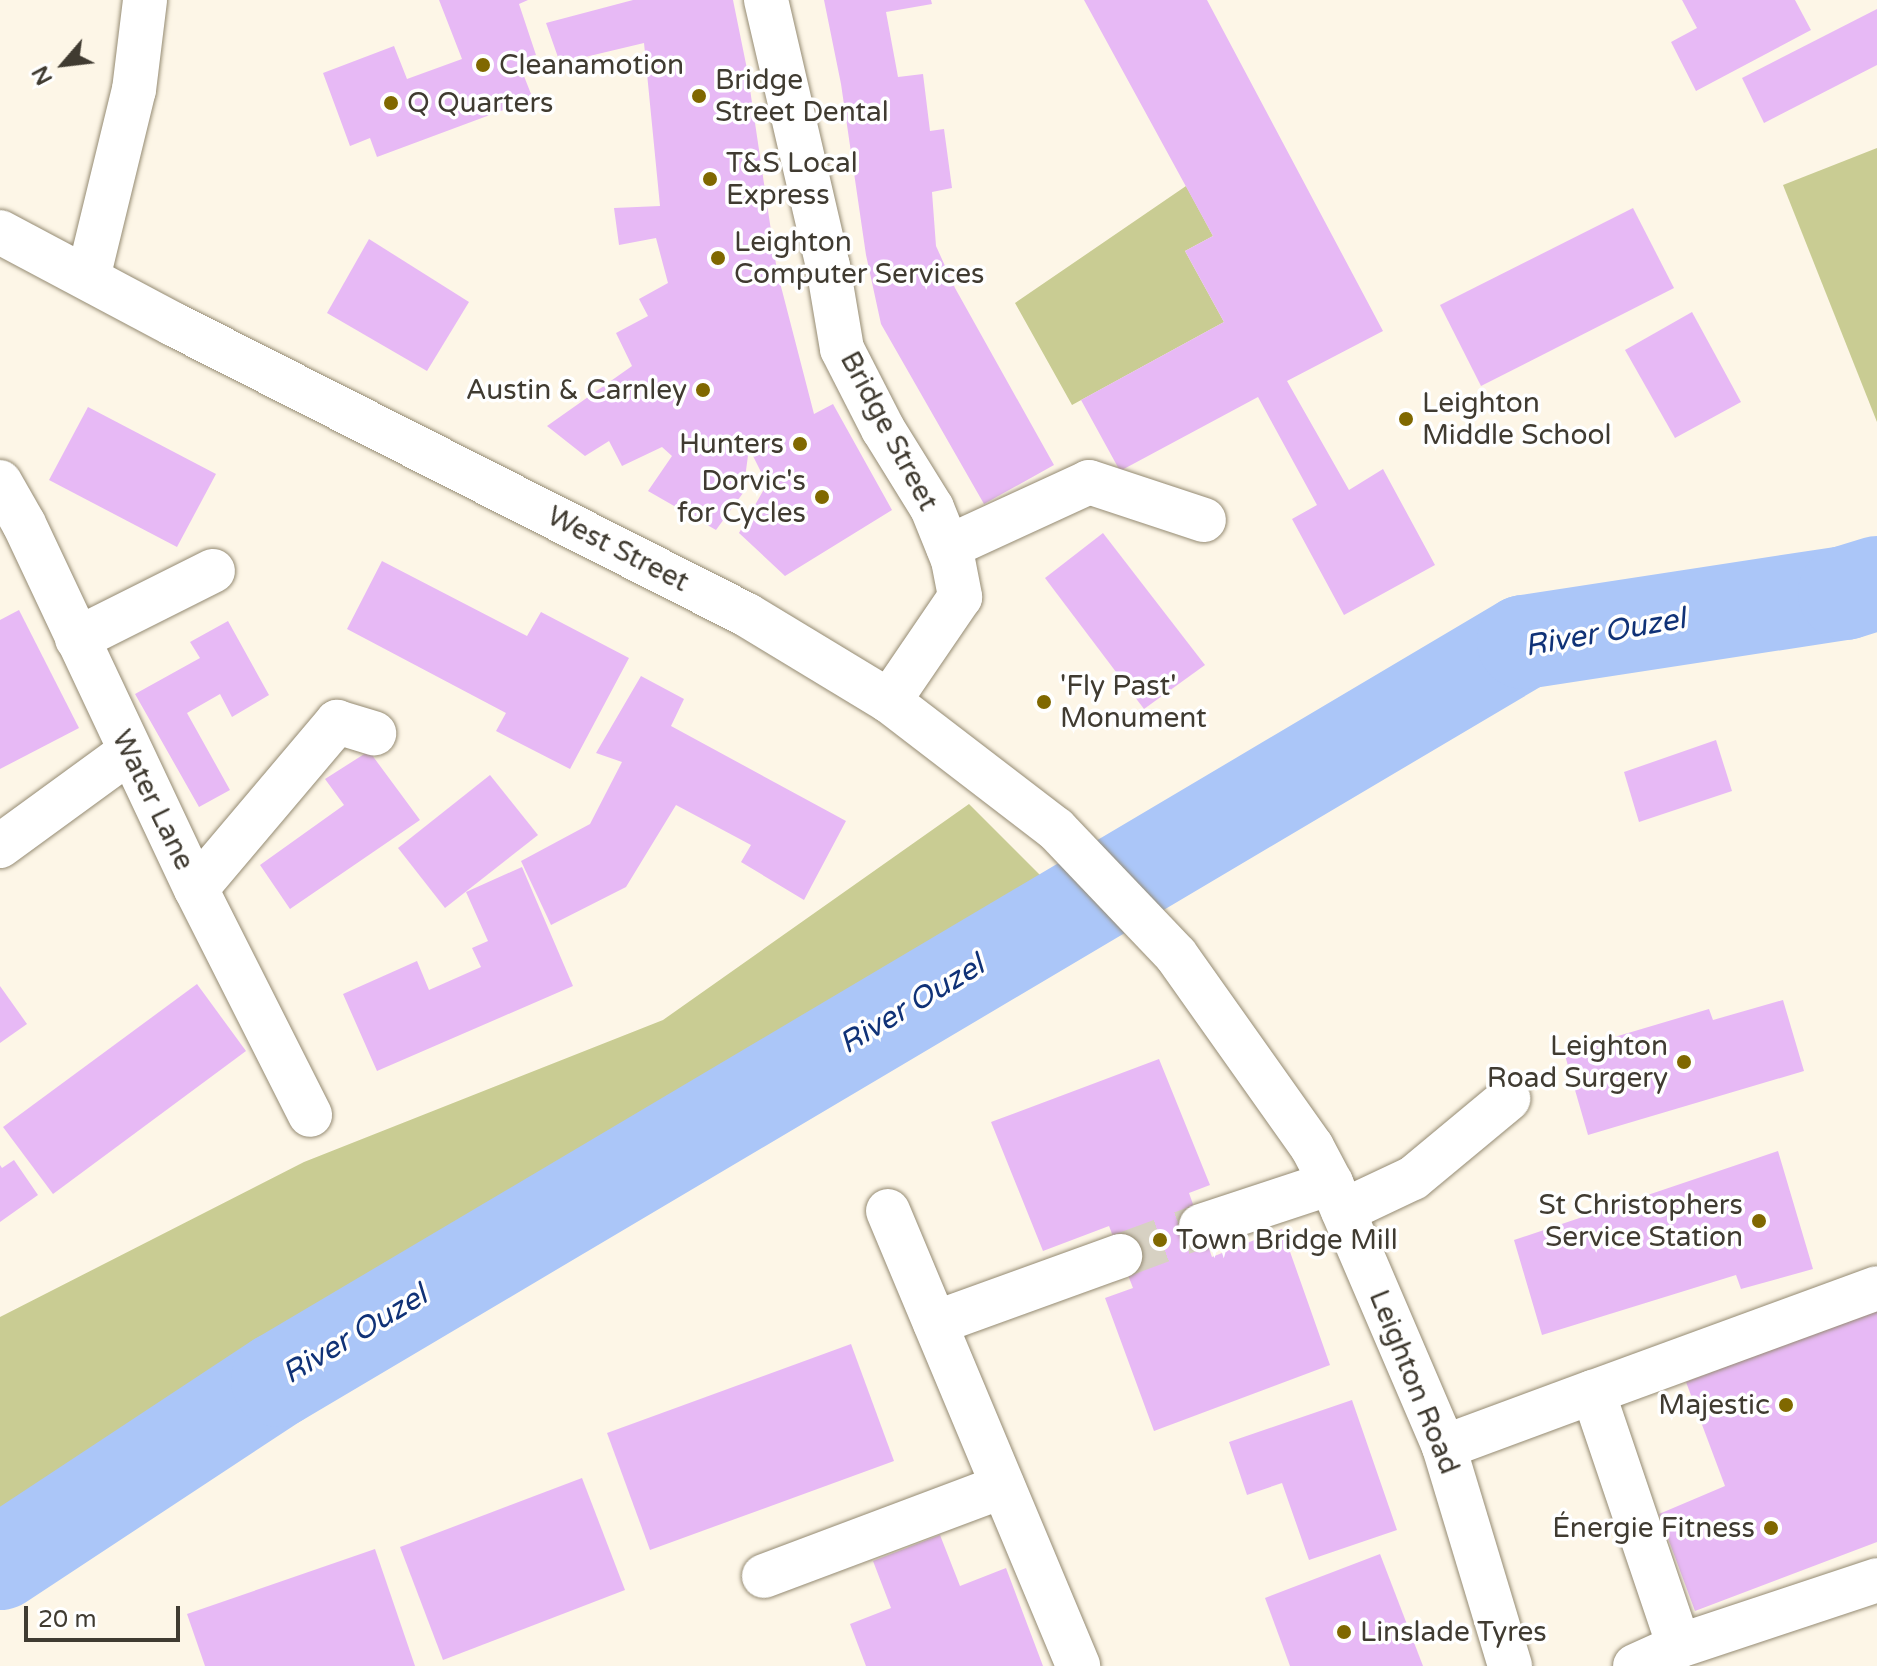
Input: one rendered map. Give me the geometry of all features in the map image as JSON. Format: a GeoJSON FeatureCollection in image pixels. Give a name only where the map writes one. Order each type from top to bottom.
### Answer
{"type":"FeatureCollection","features":[{"type":"Feature","properties":{"kind":"street"},"geometry":{"type":"LineString","coordinates":[[88,278],[134,90],[145,0]]}},
{"type":"Feature","properties":{"kind":"street","name":"Bridge Street"},"geometry":{"type":"LineString","coordinates":[[766,0],[828,266],[842,349],[883,429],[932,508],[948,547],[960,597],[889,701]]}},
{"type":"Feature","properties":{"kind":"street","name":"West Street"},"geometry":{"type":"LineString","coordinates":[[0,232],[747,615],[889,701],[1056,829],[1176,955]]}},
{"type":"Feature","properties":{"kind":"street","name":"Water Lane"},"geometry":{"type":"LineString","coordinates":[[0,482],[196,889],[310,1115]]}},
{"type":"Feature","properties":{"kind":"street"},"geometry":{"type":"LineString","coordinates":[[948,547],[1089,482],[1204,520]]}},
{"type":"Feature","properties":{"kind":"street"},"geometry":{"type":"LineString","coordinates":[[77,639],[213,571]]}},
{"type":"Feature","properties":{"kind":"street"},"geometry":{"type":"LineString","coordinates":[[196,889],[337,722],[374,733]]}},
{"type":"Feature","properties":{"kind":"street"},"geometry":{"type":"LineString","coordinates":[[0,846],[129,752]]}},
{"type":"Feature","properties":{"kind":"street","name":"Leighton Road"},"geometry":{"type":"LineString","coordinates":[[1176,955],[1285,1104],[1337,1197],[1444,1447],[1510,1666]]}},
{"type":"Feature","properties":{"kind":"street"},"geometry":{"type":"LineString","coordinates":[[1201,1226],[1413,1178],[1508,1099]]}},
{"type":"Feature","properties":{"kind":"street"},"geometry":{"type":"LineString","coordinates":[[888,1211],[1078,1666]]}},
{"type":"Feature","properties":{"kind":"street"},"geometry":{"type":"LineString","coordinates":[[935,1323],[1120,1256]]}},
{"type":"Feature","properties":{"kind":"street"},"geometry":{"type":"LineString","coordinates":[[1444,1447],[1877,1288]]}},
{"type":"Feature","properties":{"kind":"street"},"geometry":{"type":"LineString","coordinates":[[1593,1392],[1679,1646]]}},
{"type":"Feature","properties":{"kind":"street"},"geometry":{"type":"LineString","coordinates":[[764,1576],[1003,1486]]}},
{"type":"Feature","properties":{"kind":"street"},"geometry":{"type":"LineString","coordinates":[[1635,1666],[1679,1646],[1877,1580]]}},
{"type":"Feature","properties":{"kind":"green space"},"geometry":{"type":"Polygon","coordinates":[[[1877,148],[1877,422],[1783,185],[1877,148]]]}},
{"type":"Feature","properties":{"kind":"green space"},"geometry":{"type":"Polygon","coordinates":[[[1186,186],[1213,236],[1185,251],[1224,322],[1072,405],[1015,303],[1186,186]]]}},
{"type":"Feature","properties":{"kind":"green space"},"geometry":{"type":"Polygon","coordinates":[[[969,804],[1069,904],[274,1373],[0,1554],[0,1317],[304,1162],[663,1020],[969,804]]]}},
{"type":"Feature","properties":{"kind":"building"},"geometry":{"type":"Polygon","coordinates":[[[439,0],[528,0],[519,4],[536,55],[518,61],[533,99],[377,157],[370,138],[350,146],[323,73],[394,46],[407,79],[462,59],[439,0]]]}},
{"type":"Feature","properties":{"kind":"building"},"geometry":{"type":"Polygon","coordinates":[[[633,0],[733,0],[747,69],[777,271],[814,414],[833,404],[892,510],[785,576],[739,533],[767,484],[749,448],[743,493],[716,530],[648,491],[672,456],[662,447],[622,466],[609,441],[585,456],[547,426],[632,366],[616,333],[648,316],[639,299],[668,283],[656,238],[619,245],[614,208],[660,206],[644,43],[560,63],[546,23],[633,0]]]}},
{"type":"Feature","properties":{"kind":"building"},"geometry":{"type":"Polygon","coordinates":[[[824,0],[931,0],[932,4],[886,12],[898,77],[923,74],[930,131],[944,129],[952,188],[932,192],[936,246],[955,288],[1054,465],[984,504],[881,324],[866,255],[841,84],[824,0]]]}},
{"type":"Feature","properties":{"kind":"building"},"geometry":{"type":"Polygon","coordinates":[[[1084,0],[1207,0],[1383,331],[1287,381],[1349,490],[1383,469],[1435,565],[1344,615],[1292,519],[1317,505],[1258,397],[1120,471],[1081,400],[1224,322],[1185,251],[1213,236],[1084,0]]]}},
{"type":"Feature","properties":{"kind":"building"},"geometry":{"type":"Polygon","coordinates":[[[1682,0],[1795,0],[1811,30],[1696,91],[1671,42],[1697,28],[1682,0]]]}},
{"type":"Feature","properties":{"kind":"building"},"geometry":{"type":"Polygon","coordinates":[[[1877,9],[1877,65],[1764,123],[1742,78],[1877,9]]]}},
{"type":"Feature","properties":{"kind":"building"},"geometry":{"type":"Polygon","coordinates":[[[1633,208],[1674,288],[1481,386],[1440,305],[1633,208]]]}},
{"type":"Feature","properties":{"kind":"building"},"geometry":{"type":"Polygon","coordinates":[[[369,239],[469,302],[427,371],[327,313],[369,239]]]}},
{"type":"Feature","properties":{"kind":"building"},"geometry":{"type":"Polygon","coordinates":[[[1692,312],[1741,402],[1675,438],[1625,350],[1692,312]]]}},
{"type":"Feature","properties":{"kind":"building"},"geometry":{"type":"Polygon","coordinates":[[[88,407],[216,474],[177,547],[49,480],[88,407]]]}},
{"type":"Feature","properties":{"kind":"building"},"geometry":{"type":"Polygon","coordinates":[[[1103,533],[1205,665],[1144,709],[1045,578],[1103,533]]]}},
{"type":"Feature","properties":{"kind":"building"},"geometry":{"type":"Polygon","coordinates":[[[382,561],[527,636],[541,612],[629,658],[570,769],[496,731],[506,713],[347,629],[382,561]]]}},
{"type":"Feature","properties":{"kind":"building"},"geometry":{"type":"Polygon","coordinates":[[[19,610],[79,728],[0,769],[0,620],[19,610]]]}},
{"type":"Feature","properties":{"kind":"building"},"geometry":{"type":"Polygon","coordinates":[[[228,621],[269,695],[232,717],[220,694],[187,713],[230,790],[199,807],[135,694],[200,658],[190,642],[228,621]]]}},
{"type":"Feature","properties":{"kind":"building"},"geometry":{"type":"Polygon","coordinates":[[[641,676],[684,699],[671,726],[846,821],[804,900],[741,862],[751,845],[676,805],[626,887],[551,925],[521,861],[590,824],[622,762],[596,753],[641,676]]]}},
{"type":"Feature","properties":{"kind":"building"},"geometry":{"type":"Polygon","coordinates":[[[1716,740],[1732,791],[1639,822],[1624,772],[1716,740]]]}},
{"type":"Feature","properties":{"kind":"building"},"geometry":{"type":"Polygon","coordinates":[[[369,751],[420,820],[290,909],[260,865],[344,805],[325,779],[369,751]]]}},
{"type":"Feature","properties":{"kind":"building"},"geometry":{"type":"Polygon","coordinates":[[[490,775],[538,835],[445,908],[398,848],[490,775]]]}},
{"type":"Feature","properties":{"kind":"building"},"geometry":{"type":"Polygon","coordinates":[[[522,867],[573,986],[377,1071],[343,994],[417,961],[429,990],[481,967],[472,948],[488,941],[466,892],[522,867]]]}},
{"type":"Feature","properties":{"kind":"building"},"geometry":{"type":"Polygon","coordinates":[[[197,984],[246,1051],[53,1194],[3,1127],[197,984]]]}},
{"type":"Feature","properties":{"kind":"building"},"geometry":{"type":"Polygon","coordinates":[[[0,986],[27,1024],[0,1043],[0,986]]]}},
{"type":"Feature","properties":{"kind":"building","name":"Leighton Road Surgery"},"geometry":{"type":"Polygon","coordinates":[[[1783,1000],[1804,1071],[1588,1135],[1564,1052],[1709,1009],[1713,1020],[1783,1000]]]}},
{"type":"Feature","properties":{"kind":"building","name":"Town Bridge Mill"},"geometry":{"type":"Polygon","coordinates":[[[1159,1059],[1210,1185],[1189,1193],[1212,1257],[1282,1229],[1330,1365],[1154,1431],[1105,1298],[1133,1288],[1109,1226],[1043,1251],[991,1122],[1159,1059]]]}},
{"type":"Feature","properties":{"kind":"building"},"geometry":{"type":"Polygon","coordinates":[[[1778,1151],[1813,1269],[1741,1289],[1736,1275],[1542,1335],[1514,1240],[1778,1151]]]}},
{"type":"Feature","properties":{"kind":"building"},"geometry":{"type":"Polygon","coordinates":[[[14,1160],[38,1195],[0,1222],[0,1165],[2,1168],[14,1160]]]}},
{"type":"Feature","properties":{"kind":"building"},"geometry":{"type":"Polygon","coordinates":[[[1877,1309],[1877,1542],[1695,1611],[1659,1514],[1725,1486],[1686,1382],[1877,1309]]]}},
{"type":"Feature","properties":{"kind":"building"},"geometry":{"type":"Polygon","coordinates":[[[851,1344],[894,1461],[650,1550],[607,1433],[851,1344]]]}},
{"type":"Feature","properties":{"kind":"building"},"geometry":{"type":"Polygon","coordinates":[[[1352,1400],[1397,1530],[1309,1560],[1282,1483],[1247,1495],[1229,1442],[1352,1400]]]}},
{"type":"Feature","properties":{"kind":"building"},"geometry":{"type":"Polygon","coordinates":[[[582,1478],[625,1590],[443,1660],[400,1547],[582,1478]]]}},
{"type":"Feature","properties":{"kind":"building"},"geometry":{"type":"Polygon","coordinates":[[[940,1535],[960,1586],[1006,1568],[1043,1666],[866,1666],[850,1624],[891,1608],[873,1561],[940,1535]]]}},
{"type":"Feature","properties":{"kind":"building"},"geometry":{"type":"Polygon","coordinates":[[[375,1549],[415,1666],[205,1666],[187,1614],[375,1549]]]}},
{"type":"Feature","properties":{"kind":"building","name":"Linslade Tyres"},"geometry":{"type":"Polygon","coordinates":[[[1380,1554],[1423,1666],[1290,1666],[1265,1598],[1380,1554]]]}},
{"type":"Feature","properties":{"kind":"waterway","name":"River Ouzel"},"geometry":{"type":"LineString","coordinates":[[0,1563],[278,1380],[1524,642],[1845,593],[1877,583]]}},
{"type":"Feature","properties":{"kind":"tunnel"},"geometry":{"type":"LineString","coordinates":[[1120,1256],[1201,1226]]}},
{"type":"Feature","properties":{"kind":"place","name":"Cleanamotion"},"geometry":{"type":"Point","coordinates":[483,65]}},
{"type":"Feature","properties":{"kind":"place","name":"Bridge Street Dental"},"geometry":{"type":"Point","coordinates":[699,96]}},
{"type":"Feature","properties":{"kind":"place","name":"Q Quarters"},"geometry":{"type":"Point","coordinates":[391,103]}},
{"type":"Feature","properties":{"kind":"place","name":"T&S Local Express"},"geometry":{"type":"Point","coordinates":[710,179]}},
{"type":"Feature","properties":{"kind":"place","name":"Leighton Computer Services"},"geometry":{"type":"Point","coordinates":[718,258]}},
{"type":"Feature","properties":{"kind":"place","name":"Austin & Carnley"},"geometry":{"type":"Point","coordinates":[703,390]}},
{"type":"Feature","properties":{"kind":"place","name":"Leighton Middle School"},"geometry":{"type":"Point","coordinates":[1406,419]}},
{"type":"Feature","properties":{"kind":"place","name":"Hunters"},"geometry":{"type":"Point","coordinates":[800,444]}},
{"type":"Feature","properties":{"kind":"place","name":"Dorvic's for Cycles"},"geometry":{"type":"Point","coordinates":[822,497]}},
{"type":"Feature","properties":{"kind":"place","name":"'Fly Past' Monument"},"geometry":{"type":"Point","coordinates":[1044,702]}},
{"type":"Feature","properties":{"kind":"place","name":"Leighton Road Surgery"},"geometry":{"type":"Point","coordinates":[1684,1062]}},
{"type":"Feature","properties":{"kind":"place","name":"St Christophers Service Station"},"geometry":{"type":"Point","coordinates":[1759,1221]}},
{"type":"Feature","properties":{"kind":"place","name":"Town Bridge Mill"},"geometry":{"type":"Point","coordinates":[1160,1240]}},
{"type":"Feature","properties":{"kind":"place","name":"Majestic"},"geometry":{"type":"Point","coordinates":[1786,1405]}},
{"type":"Feature","properties":{"kind":"place","name":"Énergie Fitness"},"geometry":{"type":"Point","coordinates":[1771,1528]}},
{"type":"Feature","properties":{"kind":"place","name":"Linslade Tyres"},"geometry":{"type":"Point","coordinates":[1344,1632]}}]}
